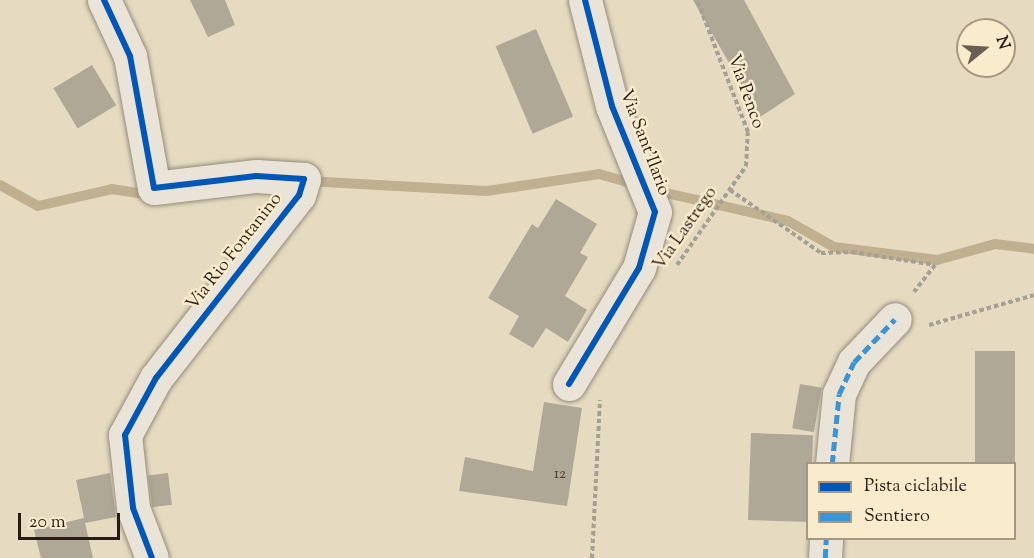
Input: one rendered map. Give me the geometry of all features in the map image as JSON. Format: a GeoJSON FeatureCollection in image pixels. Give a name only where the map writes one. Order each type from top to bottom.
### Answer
{"type":"FeatureCollection","features":[{"type":"Feature","properties":{"kind":"street","name":"Via Rio Fontanino"},"geometry":{"type":"LineString","coordinates":[[104,0],[130,56],[154,188],[256,176],[304,179],[299,195],[156,378],[125,435],[133,508],[152,558]]}},
{"type":"Feature","properties":{"kind":"street","name":"Via Sant'Ilario"},"geometry":{"type":"LineString","coordinates":[[569,384],[639,268],[655,212],[612,106],[585,0]]}},
{"type":"Feature","properties":{"kind":"street"},"geometry":{"type":"LineString","coordinates":[[832,462],[839,394],[854,362],[895,319]]}},
{"type":"Feature","properties":{"kind":"street"},"geometry":{"type":"LineString","coordinates":[[825,558],[826,540]]}},
{"type":"Feature","properties":{"kind":"path"},"geometry":{"type":"LineString","coordinates":[[895,319],[922,327],[1034,295]]}},
{"type":"Feature","properties":{"kind":"path"},"geometry":{"type":"LineString","coordinates":[[592,558],[600,393]]}},
{"type":"Feature","properties":{"kind":"building"},"geometry":{"type":"Polygon","coordinates":[[[190,0],[225,0],[235,25],[208,37],[190,0]]]}},
{"type":"Feature","properties":{"kind":"building"},"geometry":{"type":"Polygon","coordinates":[[[693,0],[744,0],[795,94],[760,117],[693,0]]]}},
{"type":"Feature","properties":{"kind":"building"},"geometry":{"type":"Polygon","coordinates":[[[536,29],[573,116],[533,134],[495,46],[536,29]]]}},
{"type":"Feature","properties":{"kind":"building"},"geometry":{"type":"Polygon","coordinates":[[[92,65],[116,105],[78,128],[53,88],[92,65]]]}},
{"type":"Feature","properties":{"kind":"building"},"geometry":{"type":"Polygon","coordinates":[[[556,199],[597,224],[580,253],[588,257],[565,296],[587,310],[568,342],[546,328],[533,348],[509,334],[519,316],[488,298],[532,224],[538,228],[556,199]]]}},
{"type":"Feature","properties":{"kind":"building"},"geometry":{"type":"Polygon","coordinates":[[[975,351],[1015,351],[1015,462],[975,462],[975,351]]]}},
{"type":"Feature","properties":{"kind":"building"},"geometry":{"type":"Polygon","coordinates":[[[800,384],[822,388],[814,432],[792,428],[800,384]]]}},
{"type":"Feature","properties":{"kind":"building"},"geometry":{"type":"Polygon","coordinates":[[[544,402],[582,408],[567,506],[459,491],[465,457],[533,471],[544,402]]]}},
{"type":"Feature","properties":{"kind":"building"},"geometry":{"type":"Polygon","coordinates":[[[751,433],[813,435],[812,462],[806,462],[806,522],[748,520],[751,433]]]}},
{"type":"Feature","properties":{"kind":"building"},"geometry":{"type":"Polygon","coordinates":[[[110,473],[116,517],[85,523],[93,558],[41,558],[34,530],[84,518],[76,480],[110,473]]]}},
{"type":"Feature","properties":{"kind":"building"},"geometry":{"type":"Polygon","coordinates":[[[168,473],[172,505],[152,507],[148,475],[168,473]]]}},
{"type":"Feature","properties":{"kind":"waterway"},"geometry":{"type":"LineString","coordinates":[[306,181],[487,191],[599,174],[638,185]]}},
{"type":"Feature","properties":{"kind":"waterway"},"geometry":{"type":"LineString","coordinates":[[0,185],[38,206],[112,189],[151,195]]}},
{"type":"Feature","properties":{"kind":"waterway"},"geometry":{"type":"LineString","coordinates":[[653,190],[788,221],[834,247],[937,260],[995,244],[1034,249]]}},
{"type":"Feature","properties":{"kind":"marked path"},"geometry":{"type":"LineString","coordinates":[[832,462],[839,394],[854,362],[895,319]]}},
{"type":"Feature","properties":{"kind":"marked path"},"geometry":{"type":"LineString","coordinates":[[825,558],[826,540]]}},
{"type":"Feature","properties":{"kind":"cycle path"},"geometry":{"type":"LineString","coordinates":[[104,0],[130,56],[154,188],[256,176],[304,179],[299,195],[156,378],[125,435],[133,508],[152,558]]}},
{"type":"Feature","properties":{"kind":"cycle path","name":"Via Lastrego"},"geometry":{"type":"LineString","coordinates":[[569,384],[639,268],[655,212],[612,106],[585,0]]}}]}
